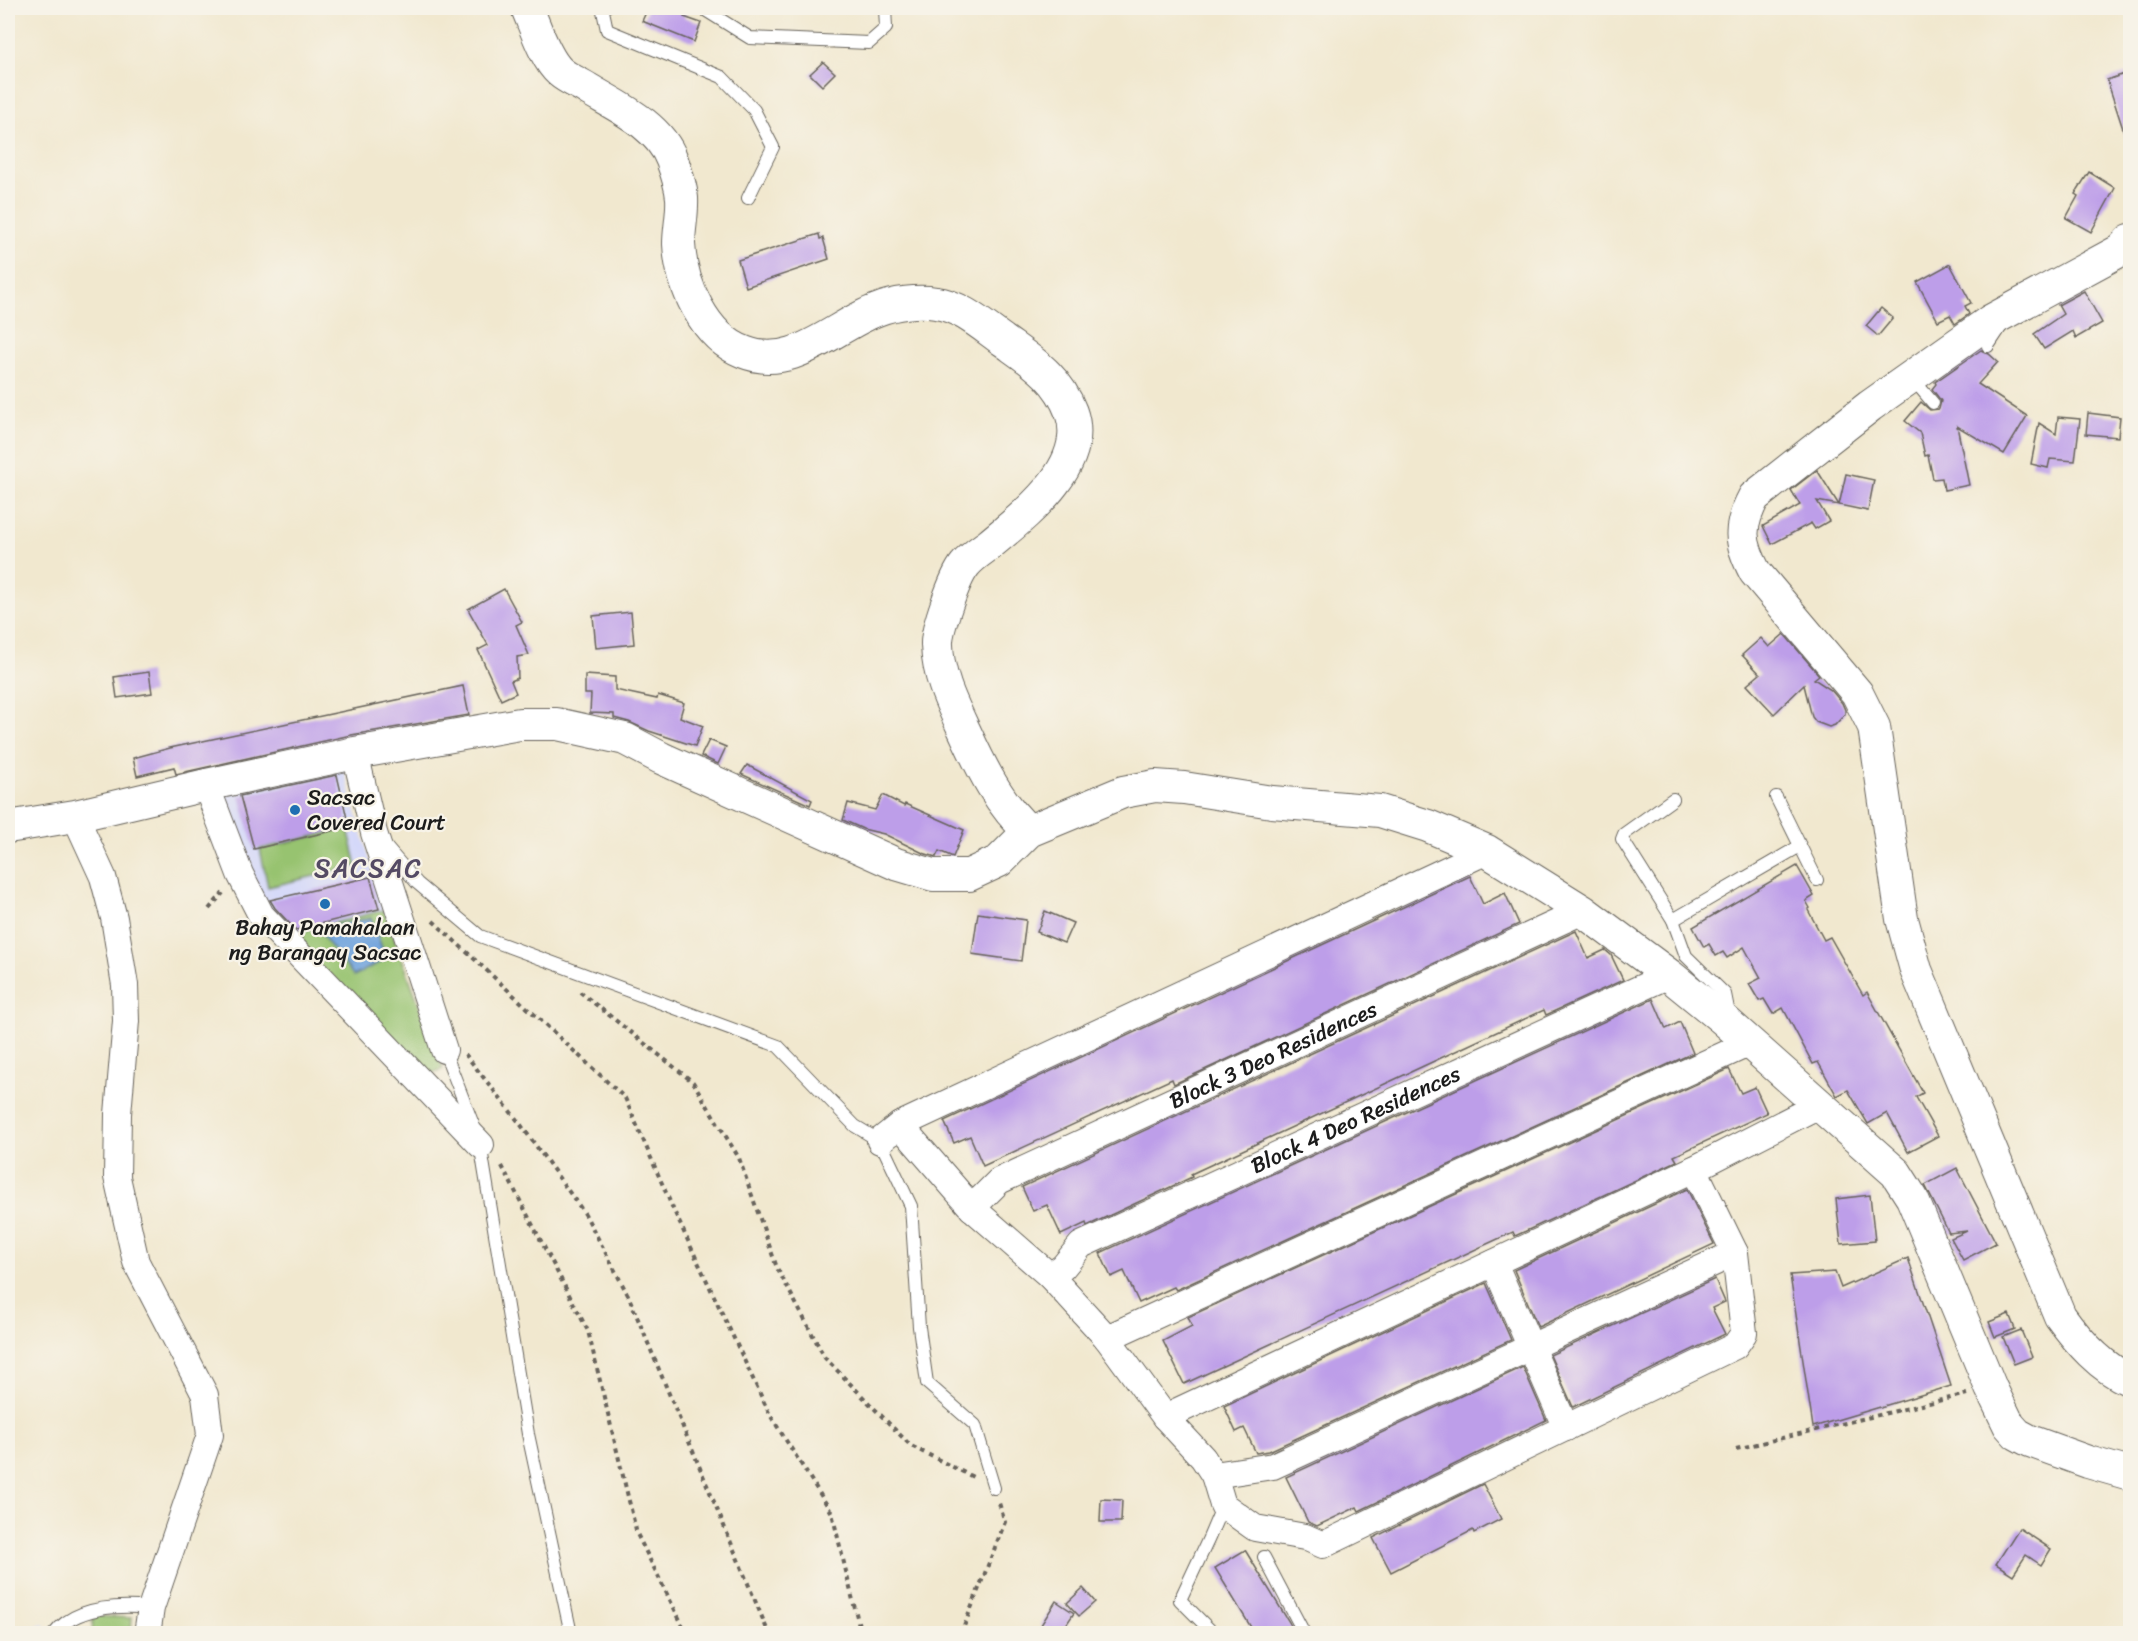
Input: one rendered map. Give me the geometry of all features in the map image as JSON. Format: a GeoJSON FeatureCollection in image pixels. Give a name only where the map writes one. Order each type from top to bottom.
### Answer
{"type":"FeatureCollection","features":[{"type":"Feature","properties":{"kind":"street"},"geometry":{"type":"LineString","coordinates":[[527,8],[552,63],[562,74],[634,117],[657,134],[672,158],[682,197],[679,244],[681,264],[690,291],[705,320],[726,343],[744,352],[766,358],[794,354],[877,310],[904,304],[935,302],[952,307],[981,325],[1030,359],[1060,388],[1072,414],[1074,430],[1073,447],[1067,463],[1051,487],[1023,515],[964,566],[942,614],[936,643],[944,687],[980,763],[1015,819],[1029,831]]}},
{"type":"Feature","properties":{"kind":"street"},"geometry":{"type":"LineString","coordinates":[[2130,240],[2121,250],[1990,321],[1870,406],[1754,497],[1743,517],[1742,536],[1747,557],[1755,572],[1857,693],[1874,727],[1902,920],[1916,970],[2060,1316],[2072,1333],[2106,1366],[2130,1380]]}},
{"type":"Feature","properties":{"kind":"street"},"geometry":{"type":"LineString","coordinates":[[8,827],[75,816],[355,753],[520,724],[556,724],[625,739],[661,758],[896,864],[933,874],[969,875],[999,861],[1029,831],[1123,792],[1155,786],[1184,788],[1272,802],[1380,811],[1428,826],[1487,851],[1583,911],[1670,975],[1723,1019],[1896,1173],[1905,1185],[1991,1388],[2009,1425],[2017,1434],[2088,1462],[2130,1474]]}},
{"type":"Feature","properties":{"kind":"street"},"geometry":{"type":"LineString","coordinates":[[355,753],[374,833],[452,1048]]}},
{"type":"Feature","properties":{"kind":"street"},"geometry":{"type":"LineString","coordinates":[[206,785],[240,874],[261,915],[481,1145]]}},
{"type":"Feature","properties":{"kind":"street"},"geometry":{"type":"LineString","coordinates":[[75,816],[103,877],[114,918],[125,986],[126,1021],[118,1114],[117,1177],[136,1262],[205,1395],[210,1435],[151,1608],[147,1634]]}},
{"type":"Feature","properties":{"kind":"street"},"geometry":{"type":"LineString","coordinates":[[880,1141],[900,1125],[1487,851]]}},
{"type":"Feature","properties":{"kind":"street","name":"Block 3 Deo Residences"},"geometry":{"type":"LineString","coordinates":[[972,1208],[999,1181],[1583,911]]}},
{"type":"Feature","properties":{"kind":"street","name":"Block 4 Deo Residences"},"geometry":{"type":"LineString","coordinates":[[1050,1276],[1063,1267],[1082,1245],[1670,975]]}},
{"type":"Feature","properties":{"kind":"street"},"geometry":{"type":"LineString","coordinates":[[1107,1338],[1750,1043]]}},
{"type":"Feature","properties":{"kind":"street"},"geometry":{"type":"LineString","coordinates":[[1165,1417],[1694,1169],[1819,1105]]}},
{"type":"Feature","properties":{"kind":"street"},"geometry":{"type":"LineString","coordinates":[[900,1125],[972,1208],[1050,1276],[1107,1338],[1165,1417],[1203,1458],[1214,1474],[1223,1504],[1255,1528],[1305,1537],[1323,1545],[1735,1346],[1744,1333],[1735,1252],[1694,1169]]}},
{"type":"Feature","properties":{"kind":"street"},"geometry":{"type":"LineString","coordinates":[[1214,1474],[1273,1466],[1735,1252]]}},
{"type":"Feature","properties":{"kind":"street"},"geometry":{"type":"LineString","coordinates":[[1494,1263],[1566,1428]]}},
{"type":"Feature","properties":{"kind":"lane"},"geometry":{"type":"LineString","coordinates":[[605,8],[603,10],[607,30],[722,77],[754,110],[773,147],[748,198]]}},
{"type":"Feature","properties":{"kind":"lane"},"geometry":{"type":"LineString","coordinates":[[702,8],[750,38],[869,43],[886,28],[885,8]]}},
{"type":"Feature","properties":{"kind":"lane"},"geometry":{"type":"LineString","coordinates":[[1988,346],[2012,309]]}},
{"type":"Feature","properties":{"kind":"lane"},"geometry":{"type":"LineString","coordinates":[[1912,377],[1934,403]]}},
{"type":"Feature","properties":{"kind":"lane"},"geometry":{"type":"LineString","coordinates":[[1776,797],[1817,880]]}},
{"type":"Feature","properties":{"kind":"lane"},"geometry":{"type":"LineString","coordinates":[[1673,799],[1624,834],[1623,839],[1673,920],[1686,956],[1725,994],[1728,1009],[1723,1019]]}},
{"type":"Feature","properties":{"kind":"lane"},"geometry":{"type":"LineString","coordinates":[[374,833],[417,883],[480,936],[778,1046],[855,1126],[880,1141],[911,1206],[920,1327],[927,1383],[975,1425],[994,1488]]}},
{"type":"Feature","properties":{"kind":"lane"},"geometry":{"type":"LineString","coordinates":[[1673,920],[1800,846]]}},
{"type":"Feature","properties":{"kind":"lane"},"geometry":{"type":"LineString","coordinates":[[452,1048],[481,1145],[528,1434],[571,1634]]}},
{"type":"Feature","properties":{"kind":"lane"},"geometry":{"type":"LineString","coordinates":[[1214,1634],[1180,1600],[1223,1504]]}},
{"type":"Feature","properties":{"kind":"lane"},"geometry":{"type":"LineString","coordinates":[[1264,1557],[1303,1634]]}},
{"type":"Feature","properties":{"kind":"lane"},"geometry":{"type":"LineString","coordinates":[[54,1634],[74,1617],[93,1611],[131,1606],[151,1608]]}},
{"type":"Feature","properties":{"kind":"path"},"geometry":{"type":"LineString","coordinates":[[432,920],[625,1098],[674,1211],[770,1415],[832,1513],[861,1634]]}},
{"type":"Feature","properties":{"kind":"path"},"geometry":{"type":"LineString","coordinates":[[573,986],[616,1023],[693,1082],[739,1158],[777,1268],[825,1358],[911,1446],[994,1488],[1005,1522],[961,1634]]}},
{"type":"Feature","properties":{"kind":"path"},"geometry":{"type":"LineString","coordinates":[[452,1048],[521,1125],[585,1214],[628,1295],[769,1634]]}},
{"type":"Feature","properties":{"kind":"path"},"geometry":{"type":"LineString","coordinates":[[501,1165],[588,1331],[637,1534],[687,1634]]}},
{"type":"Feature","properties":{"kind":"path"},"geometry":{"type":"LineString","coordinates":[[1736,1449],[1991,1388]]}},
{"type":"Feature","properties":{"kind":"shaded area"},"geometry":{"type":"Polygon","coordinates":[[[342,763],[384,910],[289,935],[256,898],[217,792],[342,763]]]}},
{"type":"Feature","properties":{"kind":"shaded area"},"geometry":{"type":"Polygon","coordinates":[[[44,1624],[46,1633],[12,1633],[44,1624]]]}},
{"type":"Feature","properties":{"kind":"green space"},"geometry":{"type":"Polygon","coordinates":[[[348,828],[357,866],[268,887],[260,849],[348,828]]]}},
{"type":"Feature","properties":{"kind":"green space"},"geometry":{"type":"Polygon","coordinates":[[[384,910],[443,1069],[425,1076],[289,935],[384,910]]]}},
{"type":"Feature","properties":{"kind":"green space"},"geometry":{"type":"Polygon","coordinates":[[[93,1616],[132,1618],[131,1633],[92,1634],[93,1616]]]}},
{"type":"Feature","properties":{"kind":"water"},"geometry":{"type":"Polygon","coordinates":[[[371,918],[386,959],[354,976],[318,930],[371,918]]]}},
{"type":"Feature","properties":{"kind":"building"},"geometry":{"type":"Polygon","coordinates":[[[648,8],[688,8],[684,17],[701,23],[694,42],[642,21],[648,8]]]}},
{"type":"Feature","properties":{"kind":"building"},"geometry":{"type":"Polygon","coordinates":[[[823,62],[835,73],[822,86],[810,74],[823,62]]]}},
{"type":"Feature","properties":{"kind":"building"},"geometry":{"type":"Polygon","coordinates":[[[2130,72],[2130,141],[2127,141],[2107,80],[2130,72]]]}},
{"type":"Feature","properties":{"kind":"building"},"geometry":{"type":"Polygon","coordinates":[[[2089,172],[2115,188],[2091,232],[2066,218],[2078,196],[2075,194],[2089,172]]]}},
{"type":"Feature","properties":{"kind":"building"},"geometry":{"type":"Polygon","coordinates":[[[819,234],[820,239],[823,238],[829,259],[746,287],[738,260],[819,234]]]}},
{"type":"Feature","properties":{"kind":"building"},"geometry":{"type":"Polygon","coordinates":[[[1950,264],[1971,303],[1965,306],[1969,314],[1955,324],[1950,315],[1938,321],[1917,282],[1950,264]]]}},
{"type":"Feature","properties":{"kind":"building"},"geometry":{"type":"Polygon","coordinates":[[[2084,291],[2102,323],[2076,338],[2073,331],[2044,349],[2034,334],[2063,314],[2058,305],[2084,291]]]}},
{"type":"Feature","properties":{"kind":"building"},"geometry":{"type":"Polygon","coordinates":[[[1881,308],[1893,318],[1878,336],[1866,326],[1881,308]]]}},
{"type":"Feature","properties":{"kind":"building"},"geometry":{"type":"Polygon","coordinates":[[[1981,350],[1998,362],[1978,384],[2027,416],[2004,454],[1957,426],[1969,485],[1944,490],[1942,478],[1933,479],[1920,433],[1905,421],[1921,402],[1930,410],[1939,409],[1941,401],[1932,389],[1935,382],[1981,350]]]}},
{"type":"Feature","properties":{"kind":"building"},"geometry":{"type":"Polygon","coordinates":[[[2088,413],[2120,417],[2118,437],[2086,434],[2088,413]]]}},
{"type":"Feature","properties":{"kind":"building"},"geometry":{"type":"Polygon","coordinates":[[[2058,417],[2080,419],[2075,461],[2050,459],[2048,468],[2031,464],[2039,423],[2056,434],[2058,417]]]}},
{"type":"Feature","properties":{"kind":"building"},"geometry":{"type":"Polygon","coordinates":[[[1817,470],[1839,505],[1817,501],[1829,521],[1815,529],[1811,523],[1772,544],[1763,526],[1800,505],[1791,490],[1817,470]]]}},
{"type":"Feature","properties":{"kind":"building"},"geometry":{"type":"Polygon","coordinates":[[[1846,474],[1874,480],[1868,511],[1839,505],[1846,474]]]}},
{"type":"Feature","properties":{"kind":"building"},"geometry":{"type":"Polygon","coordinates":[[[504,589],[522,622],[516,625],[529,655],[517,657],[518,678],[511,681],[516,693],[501,700],[478,650],[488,645],[468,609],[504,589]]]}},
{"type":"Feature","properties":{"kind":"building"},"geometry":{"type":"Polygon","coordinates":[[[631,612],[634,644],[596,648],[593,616],[631,612]]]}},
{"type":"Feature","properties":{"kind":"building"},"geometry":{"type":"Polygon","coordinates":[[[1784,634],[1819,675],[1814,679],[1831,690],[1842,703],[1845,714],[1835,725],[1829,727],[1816,722],[1812,717],[1804,685],[1774,714],[1747,685],[1760,674],[1742,655],[1761,638],[1769,647],[1784,634]]]}},
{"type":"Feature","properties":{"kind":"building"},"geometry":{"type":"Polygon","coordinates":[[[149,672],[152,693],[117,698],[114,677],[149,672]]]}},
{"type":"Feature","properties":{"kind":"building"},"geometry":{"type":"Polygon","coordinates":[[[585,675],[615,677],[615,690],[657,699],[658,695],[684,703],[680,717],[703,726],[695,746],[614,718],[614,714],[590,713],[591,694],[585,694],[585,675]]]}},
{"type":"Feature","properties":{"kind":"building"},"geometry":{"type":"Polygon","coordinates":[[[463,686],[469,715],[351,735],[176,774],[174,767],[137,776],[133,758],[170,748],[463,686]]]}},
{"type":"Feature","properties":{"kind":"building"},"geometry":{"type":"Polygon","coordinates":[[[709,740],[726,747],[718,764],[701,756],[709,740]]]}},
{"type":"Feature","properties":{"kind":"building"},"geometry":{"type":"Polygon","coordinates":[[[747,765],[812,800],[810,805],[741,774],[747,765]]]}},
{"type":"Feature","properties":{"kind":"building","name":"Sacsac Covered Court"},"geometry":{"type":"Polygon","coordinates":[[[337,775],[349,827],[254,849],[240,796],[337,775]]]}},
{"type":"Feature","properties":{"kind":"building"},"geometry":{"type":"Polygon","coordinates":[[[883,795],[964,830],[953,857],[939,851],[936,857],[923,853],[884,834],[863,829],[843,820],[848,803],[875,810],[883,795]]]}},
{"type":"Feature","properties":{"kind":"building"},"geometry":{"type":"Polygon","coordinates":[[[1797,866],[1814,896],[1806,901],[1810,908],[1808,910],[1824,940],[1830,937],[1863,995],[1867,992],[1923,1093],[1916,1097],[1938,1136],[1908,1152],[1887,1113],[1868,1124],[1848,1090],[1837,1096],[1818,1062],[1813,1064],[1783,1008],[1773,1014],[1764,999],[1759,1001],[1749,984],[1761,978],[1744,947],[1727,958],[1723,952],[1716,956],[1709,944],[1704,947],[1693,927],[1797,866]]]}},
{"type":"Feature","properties":{"kind":"building"},"geometry":{"type":"Polygon","coordinates":[[[1470,876],[1483,904],[1505,893],[1519,924],[1174,1084],[1172,1079],[983,1166],[970,1136],[954,1143],[944,1121],[1470,876]]]}},
{"type":"Feature","properties":{"kind":"building","name":"Bahay Pamahalaan ng Barangay Sacsac"},"geometry":{"type":"Polygon","coordinates":[[[370,877],[379,909],[296,930],[270,900],[370,877]]]}},
{"type":"Feature","properties":{"kind":"building"},"geometry":{"type":"Polygon","coordinates":[[[1045,911],[1073,923],[1064,943],[1037,932],[1045,911]]]}},
{"type":"Feature","properties":{"kind":"building"},"geometry":{"type":"Polygon","coordinates":[[[978,913],[1026,920],[1021,961],[972,954],[978,913]]]}},
{"type":"Feature","properties":{"kind":"building"},"geometry":{"type":"Polygon","coordinates":[[[1576,931],[1588,958],[1605,950],[1611,955],[1623,980],[1546,1015],[1544,1010],[1191,1174],[1192,1177],[1087,1226],[1086,1223],[1061,1235],[1047,1205],[1033,1211],[1022,1187],[1576,931]]]}},
{"type":"Feature","properties":{"kind":"building"},"geometry":{"type":"Polygon","coordinates":[[[1653,999],[1666,1029],[1680,1022],[1693,1053],[1176,1290],[1174,1287],[1139,1303],[1124,1271],[1111,1277],[1100,1253],[1653,999]]]}},
{"type":"Feature","properties":{"kind":"building"},"geometry":{"type":"Polygon","coordinates":[[[1729,1069],[1741,1093],[1755,1087],[1767,1113],[1674,1156],[1677,1161],[1515,1236],[1513,1232],[1184,1384],[1163,1341],[1192,1326],[1188,1317],[1729,1069]]]}},
{"type":"Feature","properties":{"kind":"building"},"geometry":{"type":"Polygon","coordinates":[[[1957,1168],[1996,1243],[1963,1260],[1951,1238],[1967,1231],[1949,1233],[1925,1185],[1957,1168]]]}},
{"type":"Feature","properties":{"kind":"building"},"geometry":{"type":"Polygon","coordinates":[[[1687,1189],[1714,1244],[1538,1327],[1514,1270],[1687,1189]]]}},
{"type":"Feature","properties":{"kind":"building"},"geometry":{"type":"Polygon","coordinates":[[[1870,1195],[1875,1241],[1841,1244],[1836,1199],[1870,1195]]]}},
{"type":"Feature","properties":{"kind":"building"},"geometry":{"type":"Polygon","coordinates":[[[1908,1258],[1951,1386],[1813,1427],[1790,1275],[1835,1272],[1841,1288],[1908,1258]]]}},
{"type":"Feature","properties":{"kind":"building"},"geometry":{"type":"Polygon","coordinates":[[[1715,1279],[1725,1302],[1712,1308],[1725,1334],[1573,1407],[1550,1355],[1715,1279]]]}},
{"type":"Feature","properties":{"kind":"building"},"geometry":{"type":"Polygon","coordinates":[[[1486,1283],[1511,1340],[1269,1451],[1256,1453],[1244,1428],[1236,1432],[1224,1406],[1486,1283]]]}},
{"type":"Feature","properties":{"kind":"building"},"geometry":{"type":"Polygon","coordinates":[[[2009,1314],[2015,1329],[1995,1337],[1989,1322],[2009,1314]]]}},
{"type":"Feature","properties":{"kind":"building"},"geometry":{"type":"Polygon","coordinates":[[[2021,1330],[2032,1357],[2014,1364],[2003,1337],[2021,1330]]]}},
{"type":"Feature","properties":{"kind":"building"},"geometry":{"type":"Polygon","coordinates":[[[1523,1367],[1546,1420],[1359,1511],[1357,1507],[1317,1526],[1308,1522],[1286,1477],[1523,1367]]]}},
{"type":"Feature","properties":{"kind":"building"},"geometry":{"type":"Polygon","coordinates":[[[1483,1484],[1501,1519],[1474,1533],[1473,1530],[1391,1572],[1373,1538],[1483,1484]]]}},
{"type":"Feature","properties":{"kind":"building"},"geometry":{"type":"Polygon","coordinates":[[[1101,1499],[1122,1500],[1121,1522],[1100,1522],[1101,1499]]]}},
{"type":"Feature","properties":{"kind":"building"},"geometry":{"type":"Polygon","coordinates":[[[2019,1528],[2051,1549],[2041,1565],[2026,1555],[2013,1575],[1996,1564],[2019,1528]]]}},
{"type":"Feature","properties":{"kind":"building"},"geometry":{"type":"Polygon","coordinates":[[[1245,1550],[1295,1634],[1255,1634],[1215,1568],[1245,1550]]]}},
{"type":"Feature","properties":{"kind":"building"},"geometry":{"type":"Polygon","coordinates":[[[1083,1588],[1095,1602],[1079,1616],[1067,1603],[1083,1588]]]}},
{"type":"Feature","properties":{"kind":"building"},"geometry":{"type":"Polygon","coordinates":[[[1056,1601],[1074,1613],[1060,1634],[1055,1634],[1041,1625],[1056,1601]]]}},
{"type":"Feature","properties":{"kind":"place","name":"Sacsac Covered Court"},"geometry":{"type":"Point","coordinates":[295,810]}},
{"type":"Feature","properties":{"kind":"place","name":"Bahay Pamahalaan ng Barangay Sacsac"},"geometry":{"type":"Point","coordinates":[325,904]}},
{"type":"Feature","properties":{"kind":"district","name":"SACSAC"},"geometry":{"type":"Point","coordinates":[368,868]}}]}
